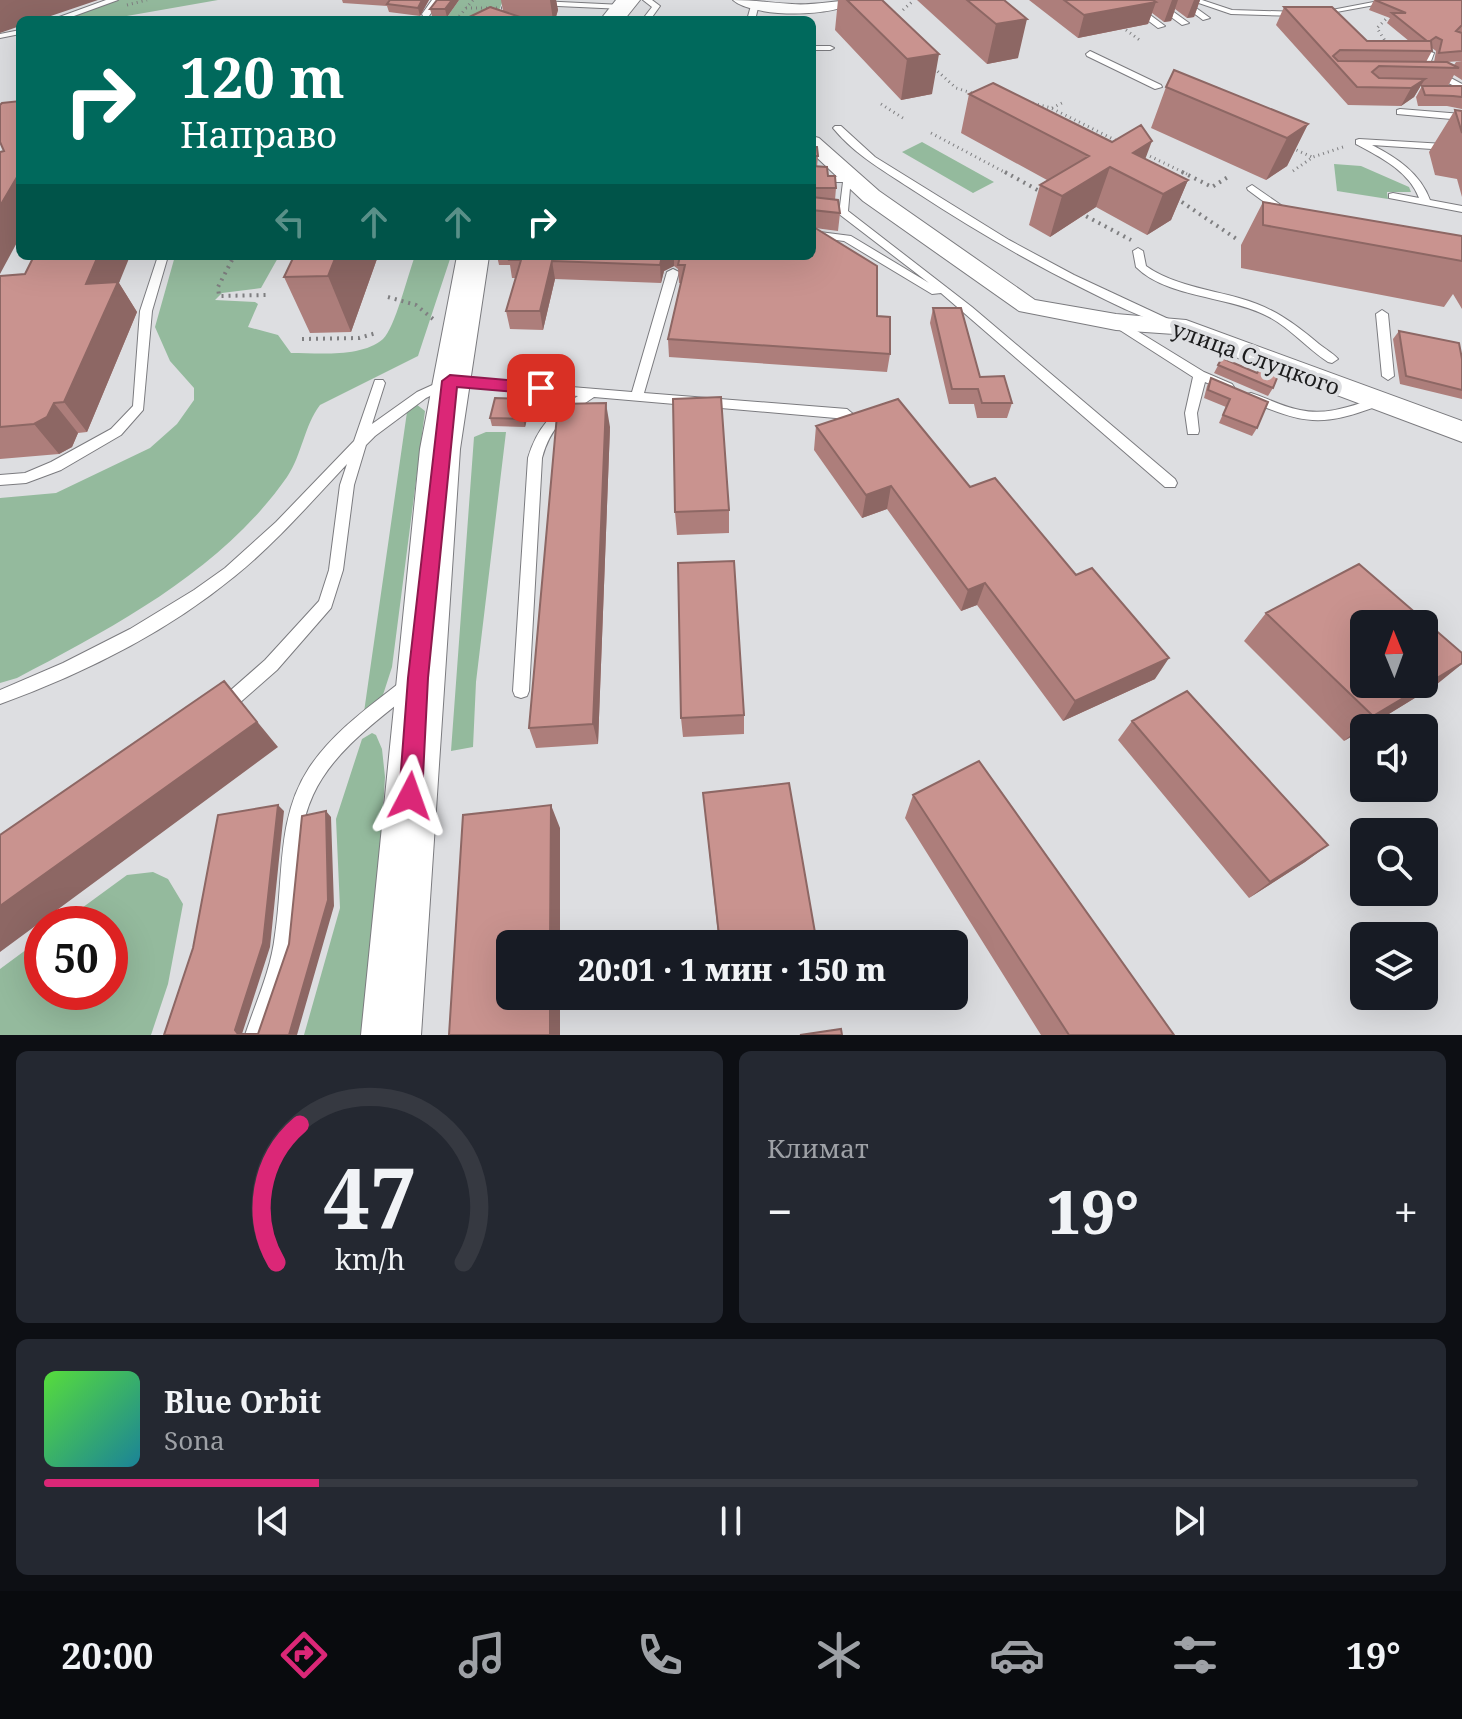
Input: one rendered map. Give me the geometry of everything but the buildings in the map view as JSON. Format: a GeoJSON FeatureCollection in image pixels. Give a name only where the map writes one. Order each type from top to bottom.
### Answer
{"type":"FeatureCollection","features":[{"type":"Feature","properties":{"kind":"main road"},"geometry":{"type":"LineString","coordinates":[[391,1035],[418,678],[450,381],[472,260]]}},
{"type":"Feature","properties":{"kind":"street"},"geometry":{"type":"LineString","coordinates":[[749,8],[849,0]]}},
{"type":"Feature","properties":{"kind":"street","name":"улица Слуцкого"},"geometry":{"type":"LineString","coordinates":[[816,149],[848,179],[1028,306],[1116,322],[1177,326],[1462,432]]}},
{"type":"Feature","properties":{"kind":"lane"},"geometry":{"type":"LineString","coordinates":[[67,16],[114,0]]}},
{"type":"Feature","properties":{"kind":"lane"},"geometry":{"type":"LineString","coordinates":[[426,14],[436,0]]}},
{"type":"Feature","properties":{"kind":"lane"},"geometry":{"type":"LineString","coordinates":[[647,0],[656,6],[649,16]]}},
{"type":"Feature","properties":{"kind":"lane"},"geometry":{"type":"LineString","coordinates":[[1125,0],[1161,26]]}},
{"type":"Feature","properties":{"kind":"lane"},"geometry":{"type":"LineString","coordinates":[[1152,0],[1185,23]]}},
{"type":"Feature","properties":{"kind":"lane"},"geometry":{"type":"LineString","coordinates":[[1180,0],[1206,18]]}},
{"type":"Feature","properties":{"kind":"lane"},"geometry":{"type":"LineString","coordinates":[[1194,0],[1231,12],[1301,14],[1398,0]]}},
{"type":"Feature","properties":{"kind":"lane"},"geometry":{"type":"LineString","coordinates":[[506,6],[621,9]]}},
{"type":"Feature","properties":{"kind":"lane"},"geometry":{"type":"LineString","coordinates":[[816,48],[830,48]]}},
{"type":"Feature","properties":{"kind":"lane"},"geometry":{"type":"LineString","coordinates":[[1430,53],[1426,64],[1462,90]]}},
{"type":"Feature","properties":{"kind":"lane"},"geometry":{"type":"LineString","coordinates":[[1090,54],[1158,87]]}},
{"type":"Feature","properties":{"kind":"lane"},"geometry":{"type":"LineString","coordinates":[[1439,76],[1435,68],[1442,65]]}},
{"type":"Feature","properties":{"kind":"lane"},"geometry":{"type":"LineString","coordinates":[[1422,75],[1462,79]]}},
{"type":"Feature","properties":{"kind":"lane"},"geometry":{"type":"LineString","coordinates":[[1446,92],[1462,90]]}},
{"type":"Feature","properties":{"kind":"lane"},"geometry":{"type":"LineString","coordinates":[[1400,112],[1462,117]]}},
{"type":"Feature","properties":{"kind":"lane"},"geometry":{"type":"LineString","coordinates":[[838,128],[878,163],[959,216],[1124,304],[1177,326]]}},
{"type":"Feature","properties":{"kind":"lane"},"geometry":{"type":"LineString","coordinates":[[1359,142],[1462,148]]}},
{"type":"Feature","properties":{"kind":"lane"},"geometry":{"type":"LineString","coordinates":[[1359,142],[1397,164],[1419,187],[1426,202]]}},
{"type":"Feature","properties":{"kind":"lane"},"geometry":{"type":"LineString","coordinates":[[816,179],[848,179],[843,212]]}},
{"type":"Feature","properties":{"kind":"lane"},"geometry":{"type":"LineString","coordinates":[[1252,188],[1299,220]]}},
{"type":"Feature","properties":{"kind":"lane"},"geometry":{"type":"LineString","coordinates":[[1393,196],[1462,209]]}},
{"type":"Feature","properties":{"kind":"lane"},"geometry":{"type":"LineString","coordinates":[[827,212],[843,212],[967,309],[1060,392],[1170,483]]}},
{"type":"Feature","properties":{"kind":"lane"},"geometry":{"type":"LineString","coordinates":[[816,234],[847,238],[967,309]]}},
{"type":"Feature","properties":{"kind":"lane"},"geometry":{"type":"LineString","coordinates":[[1141,249],[1141,267],[1152,275],[1251,306],[1283,320],[1307,343],[1332,359]]}},
{"type":"Feature","properties":{"kind":"lane"},"geometry":{"type":"LineString","coordinates":[[0,480],[26,478],[56,466],[116,432],[139,407],[146,311],[162,260]]}},
{"type":"Feature","properties":{"kind":"lane"},"geometry":{"type":"LineString","coordinates":[[637,396],[673,272]]}},
{"type":"Feature","properties":{"kind":"lane"},"geometry":{"type":"LineString","coordinates":[[1382,314],[1388,376]]}},
{"type":"Feature","properties":{"kind":"lane"},"geometry":{"type":"LineString","coordinates":[[1116,322],[1200,375],[1295,415],[1317,419],[1376,402]]}},
{"type":"Feature","properties":{"kind":"lane"},"geometry":{"type":"LineString","coordinates":[[1193,431],[1191,413],[1200,375]]}},
{"type":"Feature","properties":{"kind":"lane"},"geometry":{"type":"LineString","coordinates":[[0,697],[93,657],[172,613],[257,549],[409,400],[450,381],[847,414]]}},
{"type":"Feature","properties":{"kind":"lane"},"geometry":{"type":"LineString","coordinates":[[209,717],[235,699],[271,665],[326,604],[336,570],[347,485],[379,383]]}},
{"type":"Feature","properties":{"kind":"lane"},"geometry":{"type":"LineString","coordinates":[[521,691],[535,458],[541,433],[553,419],[593,392]]}},
{"type":"Feature","properties":{"kind":"lane"},"geometry":{"type":"LineString","coordinates":[[255,1035],[285,938],[294,826],[301,803],[314,775],[333,752],[418,678]]}},
{"type":"Feature","properties":{"kind":"path"},"geometry":{"type":"LineString","coordinates":[[459,16],[473,0]]}},
{"type":"Feature","properties":{"kind":"path"},"geometry":{"type":"LineString","coordinates":[[903,10],[914,0]]}},
{"type":"Feature","properties":{"kind":"path"},"geometry":{"type":"LineString","coordinates":[[1384,1],[1389,17],[1377,32],[1394,52]]}},
{"type":"Feature","properties":{"kind":"path"},"geometry":{"type":"LineString","coordinates":[[466,8],[506,6],[502,16]]}},
{"type":"Feature","properties":{"kind":"path"},"geometry":{"type":"LineString","coordinates":[[1119,24],[1141,41]]}},
{"type":"Feature","properties":{"kind":"path"},"geometry":{"type":"LineString","coordinates":[[933,67],[956,88],[988,98]]}},
{"type":"Feature","properties":{"kind":"path"},"geometry":{"type":"LineString","coordinates":[[1027,101],[1051,108],[1124,144]]}},
{"type":"Feature","properties":{"kind":"path"},"geometry":{"type":"LineString","coordinates":[[1051,108],[1064,102]]}},
{"type":"Feature","properties":{"kind":"path"},"geometry":{"type":"LineString","coordinates":[[881,104],[906,120]]}},
{"type":"Feature","properties":{"kind":"path"},"geometry":{"type":"LineString","coordinates":[[1084,136],[1095,130]]}},
{"type":"Feature","properties":{"kind":"path"},"geometry":{"type":"LineString","coordinates":[[931,133],[1051,198]]}},
{"type":"Feature","properties":{"kind":"path"},"geometry":{"type":"LineString","coordinates":[[1293,171],[1313,157],[1359,142]]}},
{"type":"Feature","properties":{"kind":"path"},"geometry":{"type":"LineString","coordinates":[[1289,147],[1313,157]]}},
{"type":"Feature","properties":{"kind":"path"},"geometry":{"type":"LineString","coordinates":[[1138,151],[1212,187],[1228,177]]}},
{"type":"Feature","properties":{"kind":"path"},"geometry":{"type":"LineString","coordinates":[[1155,171],[1166,165]]}},
{"type":"Feature","properties":{"kind":"path"},"geometry":{"type":"LineString","coordinates":[[1172,195],[1238,240]]}},
{"type":"Feature","properties":{"kind":"path"},"geometry":{"type":"LineString","coordinates":[[1077,212],[1141,249]]}},
{"type":"Feature","properties":{"kind":"path"},"geometry":{"type":"LineString","coordinates":[[232,260],[218,287],[219,296],[267,295]]}},
{"type":"Feature","properties":{"kind":"path"},"geometry":{"type":"LineString","coordinates":[[388,297],[416,305],[432,318],[435,325]]}},
{"type":"Feature","properties":{"kind":"path"},"geometry":{"type":"LineString","coordinates":[[302,339],[359,338],[376,333]]}},
{"type":"Feature","properties":{"kind":"green space"},"geometry":{"type":"Polygon","coordinates":[[[116,0],[218,0],[127,16],[70,16],[116,0]]]}},
{"type":"Feature","properties":{"kind":"green space"},"geometry":{"type":"Polygon","coordinates":[[[459,0],[556,0],[502,3],[497,16],[448,16],[459,0]]]}},
{"type":"Feature","properties":{"kind":"green space"},"geometry":{"type":"Polygon","coordinates":[[[922,142],[994,182],[973,193],[902,152],[922,142]]]}},
{"type":"Feature","properties":{"kind":"green space"},"geometry":{"type":"Polygon","coordinates":[[[1334,164],[1361,166],[1409,187],[1411,192],[1387,192],[1388,199],[1337,191],[1334,164]]]}},
{"type":"Feature","properties":{"kind":"green space"},"geometry":{"type":"Polygon","coordinates":[[[174,260],[277,260],[261,288],[222,293],[215,300],[258,304],[248,327],[278,335],[291,353],[351,352],[374,345],[388,333],[414,260],[450,260],[418,356],[320,405],[287,477],[261,510],[231,540],[199,568],[129,616],[17,678],[0,683],[0,498],[56,493],[150,448],[177,424],[194,400],[194,388],[170,361],[155,327],[174,260]]]}},
{"type":"Feature","properties":{"kind":"green space"},"geometry":{"type":"Polygon","coordinates":[[[416,404],[425,411],[392,667],[382,698],[364,712],[408,405],[416,404]]]}},
{"type":"Feature","properties":{"kind":"green space"},"geometry":{"type":"Polygon","coordinates":[[[486,432],[506,432],[476,682],[473,747],[451,751],[474,437],[486,432]]]}},
{"type":"Feature","properties":{"kind":"green space"},"geometry":{"type":"Polygon","coordinates":[[[372,733],[382,749],[385,777],[373,972],[364,1035],[304,1035],[340,908],[336,819],[362,739],[372,733]]]}},
{"type":"Feature","properties":{"kind":"green space"},"geometry":{"type":"Polygon","coordinates":[[[153,872],[168,879],[183,904],[168,984],[151,1035],[0,1035],[0,969],[24,951],[24,1010],[128,1010],[128,906],[85,906],[127,875],[153,872]]]}},
{"type":"Feature","properties":{"kind":"route"},"geometry":{"type":"LineString","coordinates":[[410,796],[418,678],[450,381],[541,388]]}}]}
